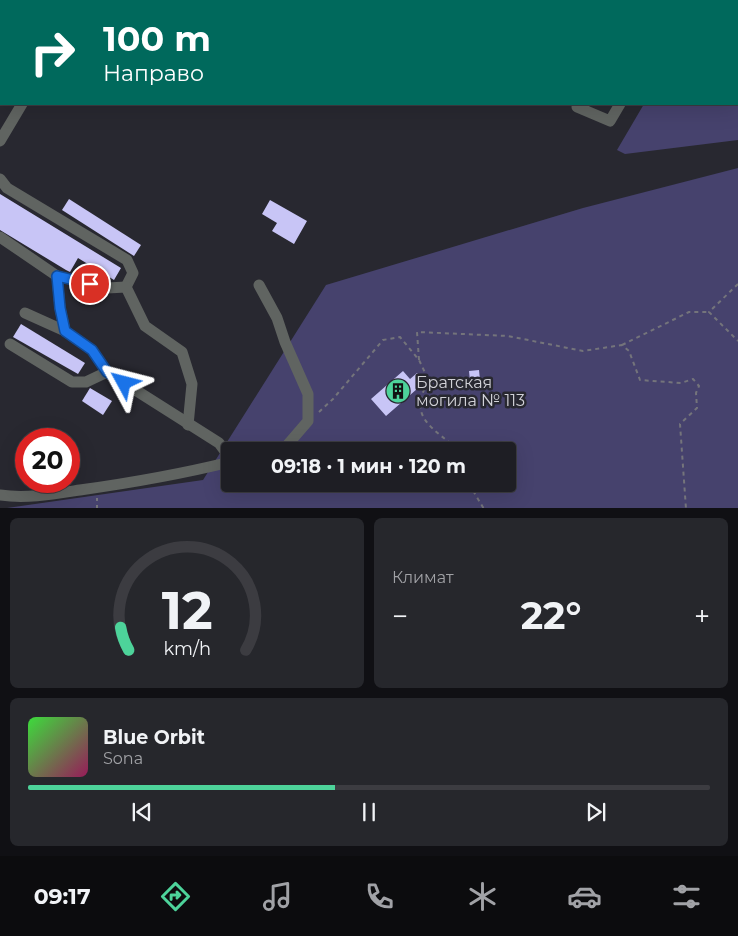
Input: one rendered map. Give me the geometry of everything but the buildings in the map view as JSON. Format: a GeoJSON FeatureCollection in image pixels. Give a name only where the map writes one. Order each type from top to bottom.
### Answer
{"type":"FeatureCollection","features":[{"type":"Feature","properties":{"kind":"lane"},"geometry":{"type":"LineString","coordinates":[[0,142],[21,105]]}},
{"type":"Feature","properties":{"kind":"lane"},"geometry":{"type":"LineString","coordinates":[[576,107],[610,121],[619,105]]}},
{"type":"Feature","properties":{"kind":"lane"},"geometry":{"type":"LineString","coordinates":[[0,179],[7,188],[127,260],[133,273],[126,287]]}},
{"type":"Feature","properties":{"kind":"lane"},"geometry":{"type":"LineString","coordinates":[[0,237],[57,276],[107,288],[126,287]]}},
{"type":"Feature","properties":{"kind":"lane"},"geometry":{"type":"LineString","coordinates":[[57,276],[60,308],[65,331]]}},
{"type":"Feature","properties":{"kind":"lane"},"geometry":{"type":"LineString","coordinates":[[259,285],[277,318],[285,342],[308,394],[308,421],[290,442]]}},
{"type":"Feature","properties":{"kind":"lane"},"geometry":{"type":"LineString","coordinates":[[126,287],[145,326],[182,352],[192,384],[188,425]]}},
{"type":"Feature","properties":{"kind":"lane"},"geometry":{"type":"LineString","coordinates":[[25,313],[65,331],[92,350],[107,372],[221,447]]}},
{"type":"Feature","properties":{"kind":"lane"},"geometry":{"type":"LineString","coordinates":[[10,344],[72,382],[86,382],[107,372]]}},
{"type":"Feature","properties":{"kind":"lane"},"geometry":{"type":"LineString","coordinates":[[0,495],[45,495],[97,488],[221,464]]}},
{"type":"Feature","properties":{"kind":"path"},"geometry":{"type":"LineString","coordinates":[[419,360],[417,332],[508,336],[583,351],[622,346],[689,312],[709,312],[738,284]]}},
{"type":"Feature","properties":{"kind":"path"},"geometry":{"type":"LineString","coordinates":[[709,312],[738,341]]}},
{"type":"Feature","properties":{"kind":"path"},"geometry":{"type":"LineString","coordinates":[[308,421],[333,399],[383,340],[400,337],[419,360],[429,382],[422,393],[420,408],[423,420],[449,442]]}},
{"type":"Feature","properties":{"kind":"path"},"geometry":{"type":"LineString","coordinates":[[622,346],[629,351],[640,380],[681,383],[693,379],[699,386],[696,393],[697,408],[680,424],[686,508]]}},
{"type":"Feature","properties":{"kind":"path"},"geometry":{"type":"LineString","coordinates":[[474,492],[484,508]]}},
{"type":"Feature","properties":{"kind":"shaded area"},"geometry":{"type":"Polygon","coordinates":[[[643,105],[738,105],[738,140],[625,154],[617,150],[643,105]]]}},
{"type":"Feature","properties":{"kind":"shaded area"},"geometry":{"type":"Polygon","coordinates":[[[738,168],[738,508],[7,508],[203,480],[221,451],[221,492],[516,492],[516,442],[227,442],[326,285],[583,208],[738,168]]]}},
{"type":"Feature","properties":{"kind":"place","name":"Братская могила № 113"},"geometry":{"type":"Point","coordinates":[398,391]}},
{"type":"Feature","properties":{"kind":"route"},"geometry":{"type":"LineString","coordinates":[[90,284],[57,276],[60,308],[65,331],[92,350],[107,372],[124,383]]}}]}
